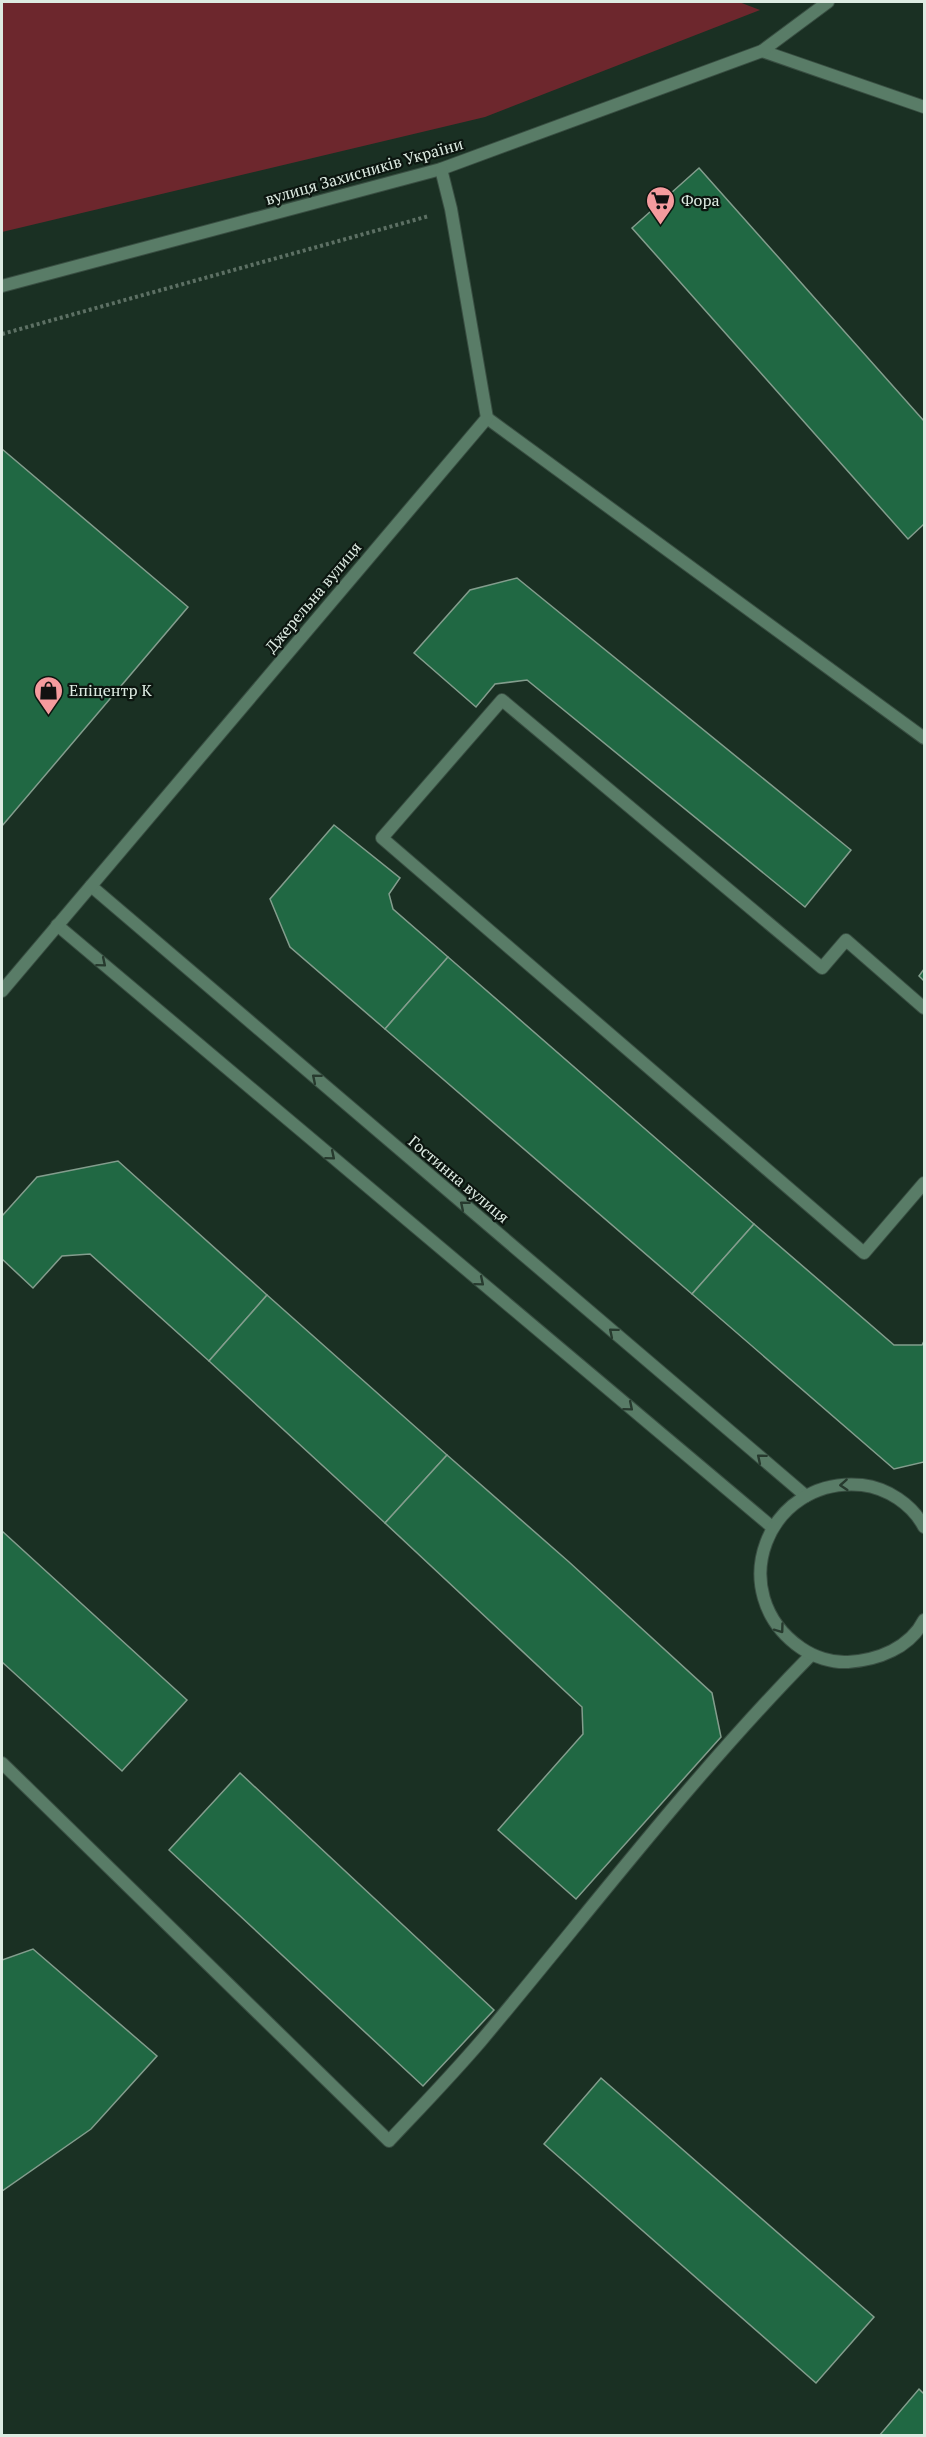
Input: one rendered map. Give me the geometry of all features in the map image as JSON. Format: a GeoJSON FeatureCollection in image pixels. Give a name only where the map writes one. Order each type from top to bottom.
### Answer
{"type":"FeatureCollection","features":[{"type":"Feature","properties":{"kind":"street","name":"вулиця Захисників України"},"geometry":{"type":"LineString","coordinates":[[2,286],[441,169],[762,51],[828,2]]}},
{"type":"Feature","properties":{"kind":"street"},"geometry":{"type":"LineString","coordinates":[[762,51],[924,107]]}},
{"type":"Feature","properties":{"kind":"street"},"geometry":{"type":"LineString","coordinates":[[441,169],[451,209],[487,418],[924,738]]}},
{"type":"Feature","properties":{"kind":"street","name":"Джерельна вулиця"},"geometry":{"type":"LineString","coordinates":[[2,991],[487,418]]}},
{"type":"Feature","properties":{"kind":"street"},"geometry":{"type":"LineString","coordinates":[[924,1008],[846,940],[822,968],[502,700],[382,838],[864,1253],[924,1183]]}},
{"type":"Feature","properties":{"kind":"street","name":"Гостинна вулиця"},"geometry":{"type":"LineString","coordinates":[[91,886],[806,1496]]}},
{"type":"Feature","properties":{"kind":"street"},"geometry":{"type":"LineString","coordinates":[[57,925],[772,1527]]}},
{"type":"Feature","properties":{"kind":"street"},"geometry":{"type":"LineString","coordinates":[[923,1519],[899,1499],[873,1486],[844,1484],[816,1490],[791,1505],[772,1527],[762,1554],[760,1584],[768,1613],[786,1638],[811,1655],[840,1662],[870,1660],[898,1648],[920,1628],[924,1620]]}},
{"type":"Feature","properties":{"kind":"street"},"geometry":{"type":"LineString","coordinates":[[2,1763],[389,2141],[480,2043],[639,1847],[766,1701],[811,1655]]}},
{"type":"Feature","properties":{"kind":"path"},"geometry":{"type":"LineString","coordinates":[[2,334],[451,209]]}},
{"type":"Feature","properties":{"kind":"shaded area"},"geometry":{"type":"Polygon","coordinates":[[[2,2],[739,2],[760,10],[485,117],[2,232],[2,2]]]}},
{"type":"Feature","properties":{"kind":"building"},"geometry":{"type":"Polygon","coordinates":[[[699,168],[924,421],[924,524],[908,539],[632,228],[699,168]]]}},
{"type":"Feature","properties":{"kind":"building","name":"Епіцентр К"},"geometry":{"type":"Polygon","coordinates":[[[2,449],[188,607],[2,826],[2,449]]]}},
{"type":"Feature","properties":{"kind":"building"},"geometry":{"type":"Polygon","coordinates":[[[517,578],[851,850],[805,907],[527,680],[495,684],[476,707],[414,653],[470,590],[517,578]]]}},
{"type":"Feature","properties":{"kind":"building"},"geometry":{"type":"Polygon","coordinates":[[[334,825],[400,878],[389,894],[393,909],[448,957],[385,1029],[290,947],[270,899],[334,825]]]}},
{"type":"Feature","properties":{"kind":"building"},"geometry":{"type":"Polygon","coordinates":[[[448,957],[754,1224],[692,1294],[385,1029],[448,957]]]}},
{"type":"Feature","properties":{"kind":"building"},"geometry":{"type":"Polygon","coordinates":[[[924,969],[924,981],[919,976],[924,969]]]}},
{"type":"Feature","properties":{"kind":"building"},"geometry":{"type":"Polygon","coordinates":[[[118,1161],[267,1295],[209,1361],[90,1254],[62,1256],[33,1288],[2,1259],[2,1216],[37,1177],[118,1161]]]}},
{"type":"Feature","properties":{"kind":"building"},"geometry":{"type":"Polygon","coordinates":[[[754,1224],[894,1345],[922,1345],[924,1341],[924,1462],[894,1469],[692,1294],[754,1224]]]}},
{"type":"Feature","properties":{"kind":"building"},"geometry":{"type":"Polygon","coordinates":[[[267,1295],[447,1455],[385,1523],[209,1361],[267,1295]]]}},
{"type":"Feature","properties":{"kind":"building"},"geometry":{"type":"Polygon","coordinates":[[[447,1455],[569,1562],[712,1693],[721,1737],[576,1899],[498,1830],[583,1734],[582,1707],[385,1523],[447,1455]]]}},
{"type":"Feature","properties":{"kind":"building"},"geometry":{"type":"Polygon","coordinates":[[[2,1531],[187,1700],[122,1771],[2,1662],[2,1531]]]}},
{"type":"Feature","properties":{"kind":"building"},"geometry":{"type":"Polygon","coordinates":[[[240,1773],[494,2010],[423,2086],[169,1850],[240,1773]]]}},
{"type":"Feature","properties":{"kind":"building"},"geometry":{"type":"Polygon","coordinates":[[[33,1949],[157,2056],[91,2129],[2,2191],[2,1960],[33,1949]]]}},
{"type":"Feature","properties":{"kind":"building"},"geometry":{"type":"Polygon","coordinates":[[[601,2078],[874,2317],[816,2383],[544,2144],[601,2078]]]}},
{"type":"Feature","properties":{"kind":"building"},"geometry":{"type":"Polygon","coordinates":[[[919,2389],[924,2394],[924,2436],[879,2436],[919,2389]]]}},
{"type":"Feature","properties":{"kind":"place","name":"Фора"},"geometry":{"type":"Point","coordinates":[660,226]}},
{"type":"Feature","properties":{"kind":"place","name":"Епіцентр К"},"geometry":{"type":"Point","coordinates":[48,716]}}]}
